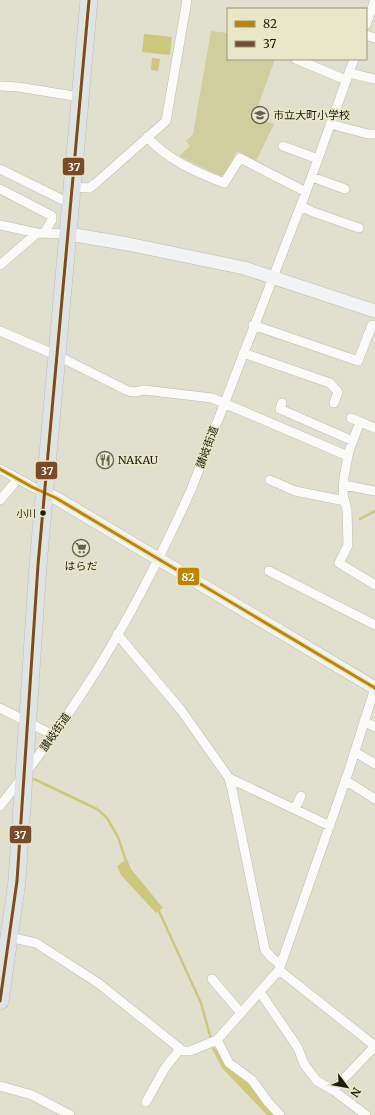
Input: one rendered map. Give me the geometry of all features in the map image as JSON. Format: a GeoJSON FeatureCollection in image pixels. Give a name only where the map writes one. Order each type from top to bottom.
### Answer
{"type":"FeatureCollection","features":[{"type":"Feature","properties":{"kind":"highway"},"geometry":{"type":"LineString","coordinates":[[0,1001],[6,929],[18,874],[44,493],[58,356],[69,234],[70,195],[89,0]]}},
{"type":"Feature","properties":{"kind":"street"},"geometry":{"type":"LineString","coordinates":[[0,169],[70,195],[89,188],[96,183],[166,121],[187,0]]}},
{"type":"Feature","properties":{"kind":"street"},"geometry":{"type":"LineString","coordinates":[[367,22],[375,0]]}},
{"type":"Feature","properties":{"kind":"street"},"geometry":{"type":"LineString","coordinates":[[299,60],[348,76],[375,79]]}},
{"type":"Feature","properties":{"kind":"street","name":"讃岐街道"},"geometry":{"type":"LineString","coordinates":[[0,806],[53,735],[96,672],[157,558],[191,490],[253,325],[312,177],[354,60]]}},
{"type":"Feature","properties":{"kind":"street"},"geometry":{"type":"LineString","coordinates":[[0,86],[18,87],[80,97]]}},
{"type":"Feature","properties":{"kind":"street"},"geometry":{"type":"LineString","coordinates":[[330,124],[368,134],[375,134]]}},
{"type":"Feature","properties":{"kind":"street"},"geometry":{"type":"LineString","coordinates":[[147,137],[157,148],[192,170],[224,183],[240,158],[306,192]]}},
{"type":"Feature","properties":{"kind":"street"},"geometry":{"type":"LineString","coordinates":[[283,146],[318,159]]}},
{"type":"Feature","properties":{"kind":"street"},"geometry":{"type":"LineString","coordinates":[[312,177],[345,189]]}},
{"type":"Feature","properties":{"kind":"street"},"geometry":{"type":"LineString","coordinates":[[0,189],[20,195],[52,216],[52,220],[40,233],[0,265]]}},
{"type":"Feature","properties":{"kind":"street"},"geometry":{"type":"LineString","coordinates":[[301,206],[313,212],[359,228]]}},
{"type":"Feature","properties":{"kind":"street"},"geometry":{"type":"LineString","coordinates":[[0,225],[40,233],[69,234],[222,263],[273,277],[375,311]]}},
{"type":"Feature","properties":{"kind":"street"},"geometry":{"type":"LineString","coordinates":[[253,325],[358,361],[372,325]]}},
{"type":"Feature","properties":{"kind":"street"},"geometry":{"type":"LineString","coordinates":[[0,331],[58,356],[128,391],[135,392],[144,390],[212,398],[348,456]]}},
{"type":"Feature","properties":{"kind":"street"},"geometry":{"type":"LineString","coordinates":[[243,354],[330,383],[338,392],[334,403]]}},
{"type":"Feature","properties":{"kind":"street"},"geometry":{"type":"LineString","coordinates":[[282,403],[280,409],[353,441]]}},
{"type":"Feature","properties":{"kind":"street"},"geometry":{"type":"LineString","coordinates":[[351,418],[375,428]]}},
{"type":"Feature","properties":{"kind":"street"},"geometry":{"type":"LineString","coordinates":[[360,422],[348,456],[344,485],[347,510],[348,545],[339,563],[375,585]]}},
{"type":"Feature","properties":{"kind":"street"},"geometry":{"type":"LineString","coordinates":[[0,469],[56,498],[375,688],[330,826],[280,968],[214,1042],[186,1052],[180,1049],[98,983],[36,943],[6,929]]}},
{"type":"Feature","properties":{"kind":"street"},"geometry":{"type":"LineString","coordinates":[[0,500],[18,479]]}},
{"type":"Feature","properties":{"kind":"street"},"geometry":{"type":"LineString","coordinates":[[270,480],[295,491],[345,501]]}},
{"type":"Feature","properties":{"kind":"street"},"geometry":{"type":"LineString","coordinates":[[344,485],[375,491]]}},
{"type":"Feature","properties":{"kind":"street"},"geometry":{"type":"LineString","coordinates":[[268,571],[375,625]]}},
{"type":"Feature","properties":{"kind":"street"},"geometry":{"type":"LineString","coordinates":[[117,634],[181,710],[229,778],[265,950],[280,968],[375,1046],[333,1090]]}},
{"type":"Feature","properties":{"kind":"street"},"geometry":{"type":"LineString","coordinates":[[0,708],[53,735]]}},
{"type":"Feature","properties":{"kind":"street"},"geometry":{"type":"LineString","coordinates":[[364,721],[375,727]]}},
{"type":"Feature","properties":{"kind":"street"},"geometry":{"type":"LineString","coordinates":[[355,752],[375,764]]}},
{"type":"Feature","properties":{"kind":"street"},"geometry":{"type":"LineString","coordinates":[[229,778],[330,826]]}},
{"type":"Feature","properties":{"kind":"street"},"geometry":{"type":"LineString","coordinates":[[345,780],[375,799]]}},
{"type":"Feature","properties":{"kind":"street"},"geometry":{"type":"LineString","coordinates":[[295,809],[301,796]]}},
{"type":"Feature","properties":{"kind":"street"},"geometry":{"type":"LineString","coordinates":[[212,979],[241,1013]]}},
{"type":"Feature","properties":{"kind":"street"},"geometry":{"type":"LineString","coordinates":[[260,992],[298,1048],[304,1064],[317,1080],[366,1115]]}},
{"type":"Feature","properties":{"kind":"street"},"geometry":{"type":"LineString","coordinates":[[214,1042],[229,1063],[252,1080],[268,1102],[280,1115]]}},
{"type":"Feature","properties":{"kind":"street"},"geometry":{"type":"LineString","coordinates":[[146,1102],[165,1068],[180,1049]]}},
{"type":"Feature","properties":{"kind":"street"},"geometry":{"type":"LineString","coordinates":[[0,1086],[32,1095],[70,1115]]}},
{"type":"Feature","properties":{"kind":"shaded area"},"geometry":{"type":"Polygon","coordinates":[[[211,31],[227,33],[227,60],[275,60],[254,117],[274,124],[256,161],[237,151],[224,175],[220,176],[179,156],[190,146],[186,141],[193,134],[211,31]]]}},
{"type":"Feature","properties":{"kind":"shaded area"},"geometry":{"type":"Polygon","coordinates":[[[144,34],[172,37],[170,55],[142,52],[144,34]]]}},
{"type":"Feature","properties":{"kind":"shaded area"},"geometry":{"type":"Polygon","coordinates":[[[152,58],[160,59],[158,71],[151,70],[152,58]]]}},
{"type":"Feature","properties":{"kind":"shaded area"},"geometry":{"type":"Polygon","coordinates":[[[127,859],[131,869],[163,908],[156,913],[121,875],[117,866],[127,859]]]}},
{"type":"Feature","properties":{"kind":"shaded area"},"geometry":{"type":"Polygon","coordinates":[[[211,1047],[217,1049],[225,1066],[252,1084],[276,1115],[267,1115],[222,1068],[211,1047]]]}},
{"type":"Feature","properties":{"kind":"waterway"},"geometry":{"type":"LineString","coordinates":[[360,519],[375,511]]}},
{"type":"Feature","properties":{"kind":"waterway"},"geometry":{"type":"LineString","coordinates":[[34,779],[97,809],[107,818],[118,837],[126,861]]}},
{"type":"Feature","properties":{"kind":"waterway"},"geometry":{"type":"LineString","coordinates":[[158,909],[201,1003],[211,1039]]}},
{"type":"Feature","properties":{"kind":"transit line","name":"37"},"geometry":{"type":"LineString","coordinates":[[0,1001],[17,881],[38,565],[89,0]]}},
{"type":"Feature","properties":{"kind":"transit line","name":"82"},"geometry":{"type":"LineString","coordinates":[[0,469],[32,487],[56,498],[375,688]]}},
{"type":"Feature","properties":{"kind":"place","name":"市立大町小学校"},"geometry":{"type":"Point","coordinates":[260,115]}},
{"type":"Feature","properties":{"kind":"place","name":"NAKAU"},"geometry":{"type":"Point","coordinates":[105,460]}},
{"type":"Feature","properties":{"kind":"place","name":"小川"},"geometry":{"type":"Point","coordinates":[43,513]}},
{"type":"Feature","properties":{"kind":"place","name":"はらだ"},"geometry":{"type":"Point","coordinates":[81,548]}}]}
